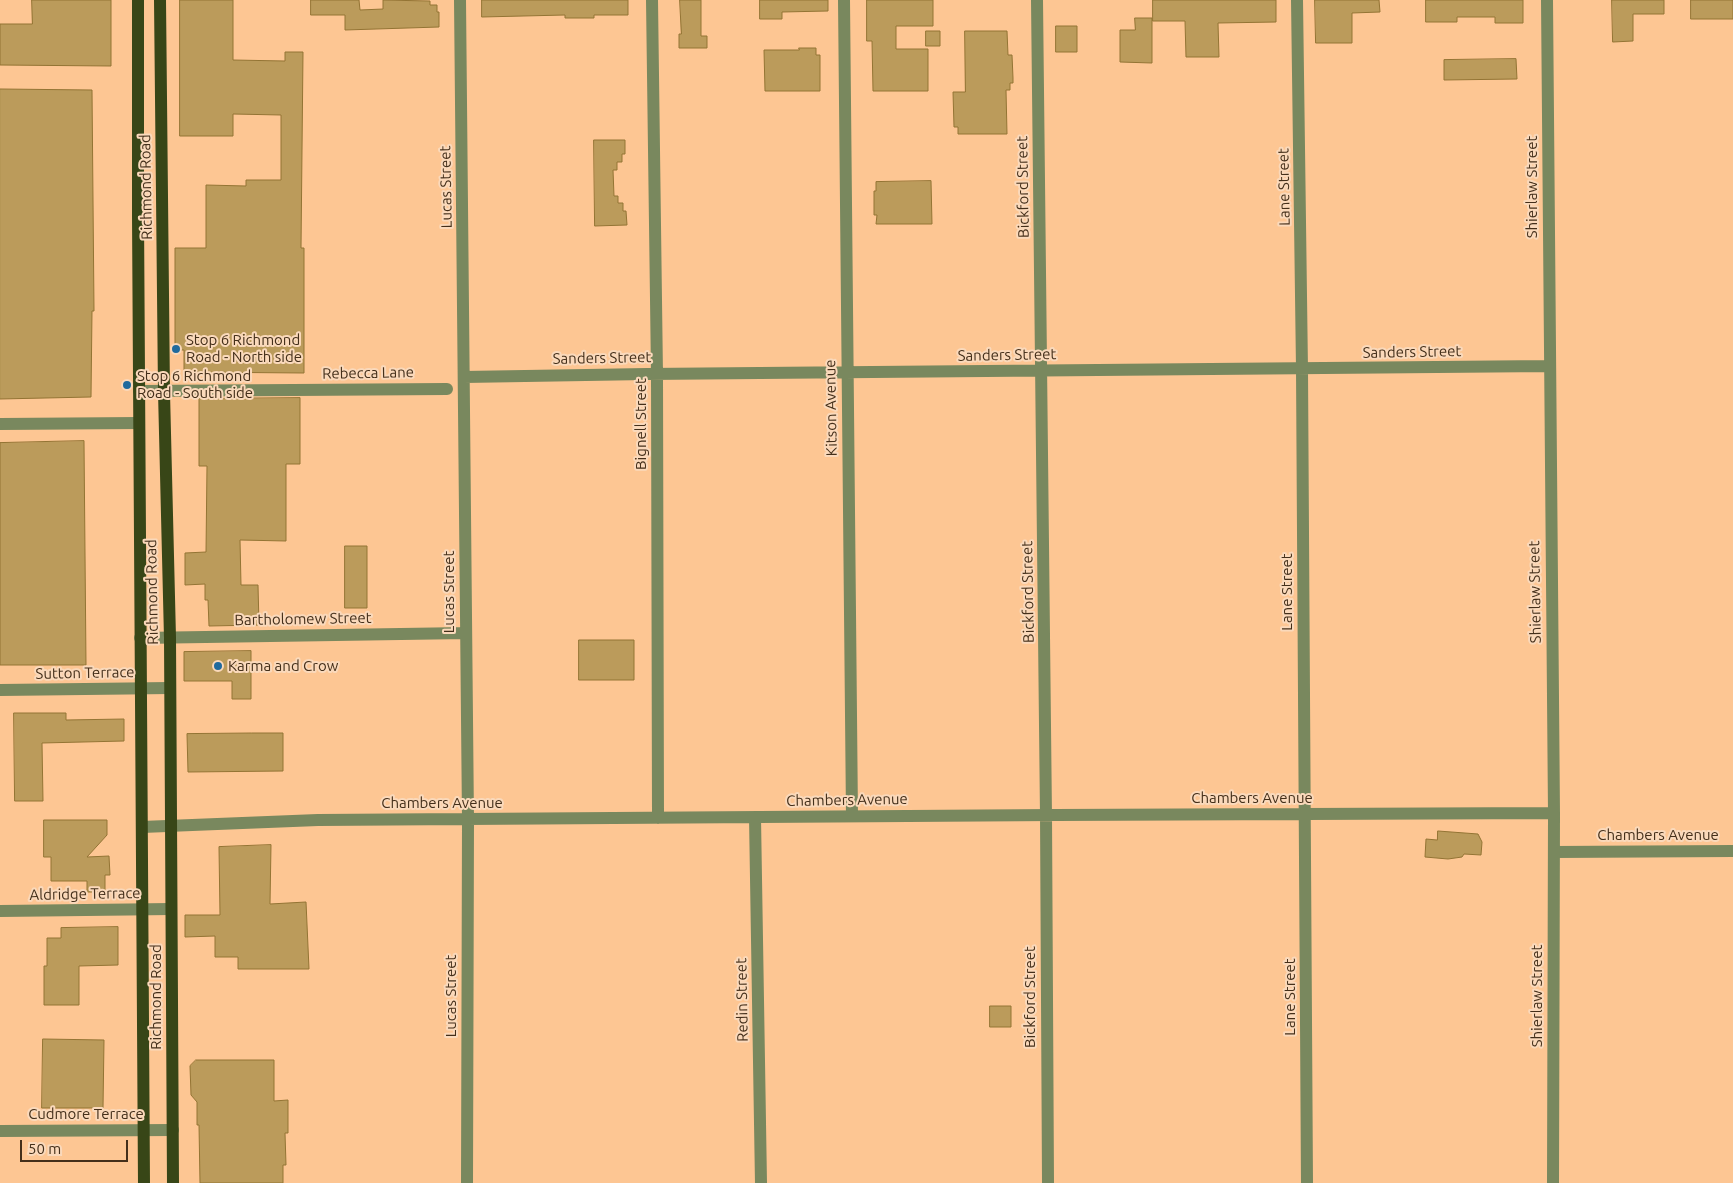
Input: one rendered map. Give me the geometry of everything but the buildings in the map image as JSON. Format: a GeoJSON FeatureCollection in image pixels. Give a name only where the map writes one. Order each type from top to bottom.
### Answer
{"type":"FeatureCollection","features":[{"type":"Feature","properties":{"kind":"main road"},"geometry":{"type":"LineString","coordinates":[[130,0],[138,16]]}},
{"type":"Feature","properties":{"kind":"main road","name":"Richmond Road"},"geometry":{"type":"LineString","coordinates":[[138,0],[144,1183]]}},
{"type":"Feature","properties":{"kind":"main road","name":"Richmond Road"},"geometry":{"type":"LineString","coordinates":[[160,0],[164,392],[170,638],[173,1183]]}},
{"type":"Feature","properties":{"kind":"street","name":"Lucas Street"},"geometry":{"type":"LineString","coordinates":[[460,0],[468,820],[467,1183]]}},
{"type":"Feature","properties":{"kind":"street","name":"Bignell Street"},"geometry":{"type":"LineString","coordinates":[[652,0],[657,374],[658,818]]}},
{"type":"Feature","properties":{"kind":"street","name":"Kitson Avenue"},"geometry":{"type":"LineString","coordinates":[[844,0],[852,816]]}},
{"type":"Feature","properties":{"kind":"street","name":"Bickford Street"},"geometry":{"type":"LineString","coordinates":[[1037,0],[1042,371],[1048,1183]]}},
{"type":"Feature","properties":{"kind":"street","name":"Lane Street"},"geometry":{"type":"LineString","coordinates":[[1297,0],[1302,369],[1307,1183]]}},
{"type":"Feature","properties":{"kind":"street","name":"Shierlaw Street"},"geometry":{"type":"LineString","coordinates":[[1547,0],[1554,813],[1553,1183]]}},
{"type":"Feature","properties":{"kind":"street","name":"Sanders Street"},"geometry":{"type":"LineString","coordinates":[[464,377],[1549,366]]}},
{"type":"Feature","properties":{"kind":"street","name":"Rebecca Lane"},"geometry":{"type":"LineString","coordinates":[[139,392],[447,389]]}},
{"type":"Feature","properties":{"kind":"street"},"geometry":{"type":"LineString","coordinates":[[0,424],[139,423]]}},
{"type":"Feature","properties":{"kind":"street","name":"Bartholomew Street"},"geometry":{"type":"LineString","coordinates":[[140,638],[466,633]]}},
{"type":"Feature","properties":{"kind":"street","name":"Sutton Terrace"},"geometry":{"type":"LineString","coordinates":[[0,690],[170,688]]}},
{"type":"Feature","properties":{"kind":"street","name":"Chambers Avenue"},"geometry":{"type":"LineString","coordinates":[[142,827],[318,820],[1554,813]]}},
{"type":"Feature","properties":{"kind":"street","name":"Redin Street"},"geometry":{"type":"LineString","coordinates":[[755,818],[761,1183]]}},
{"type":"Feature","properties":{"kind":"street","name":"Chambers Avenue"},"geometry":{"type":"LineString","coordinates":[[1554,852],[1733,850]]}},
{"type":"Feature","properties":{"kind":"street","name":"Aldridge Terrace"},"geometry":{"type":"LineString","coordinates":[[0,911],[171,909]]}},
{"type":"Feature","properties":{"kind":"street","name":"Cudmore Terrace"},"geometry":{"type":"LineString","coordinates":[[0,1131],[173,1130]]}},
{"type":"Feature","properties":{"kind":"place","name":"Stop 6 Richmond Road - North side"},"geometry":{"type":"Point","coordinates":[176,349]}},
{"type":"Feature","properties":{"kind":"place","name":"Stop 6 Richmond Road - South side"},"geometry":{"type":"Point","coordinates":[127,385]}},
{"type":"Feature","properties":{"kind":"place","name":"Karma and Crow"},"geometry":{"type":"Point","coordinates":[218,666]}}]}
